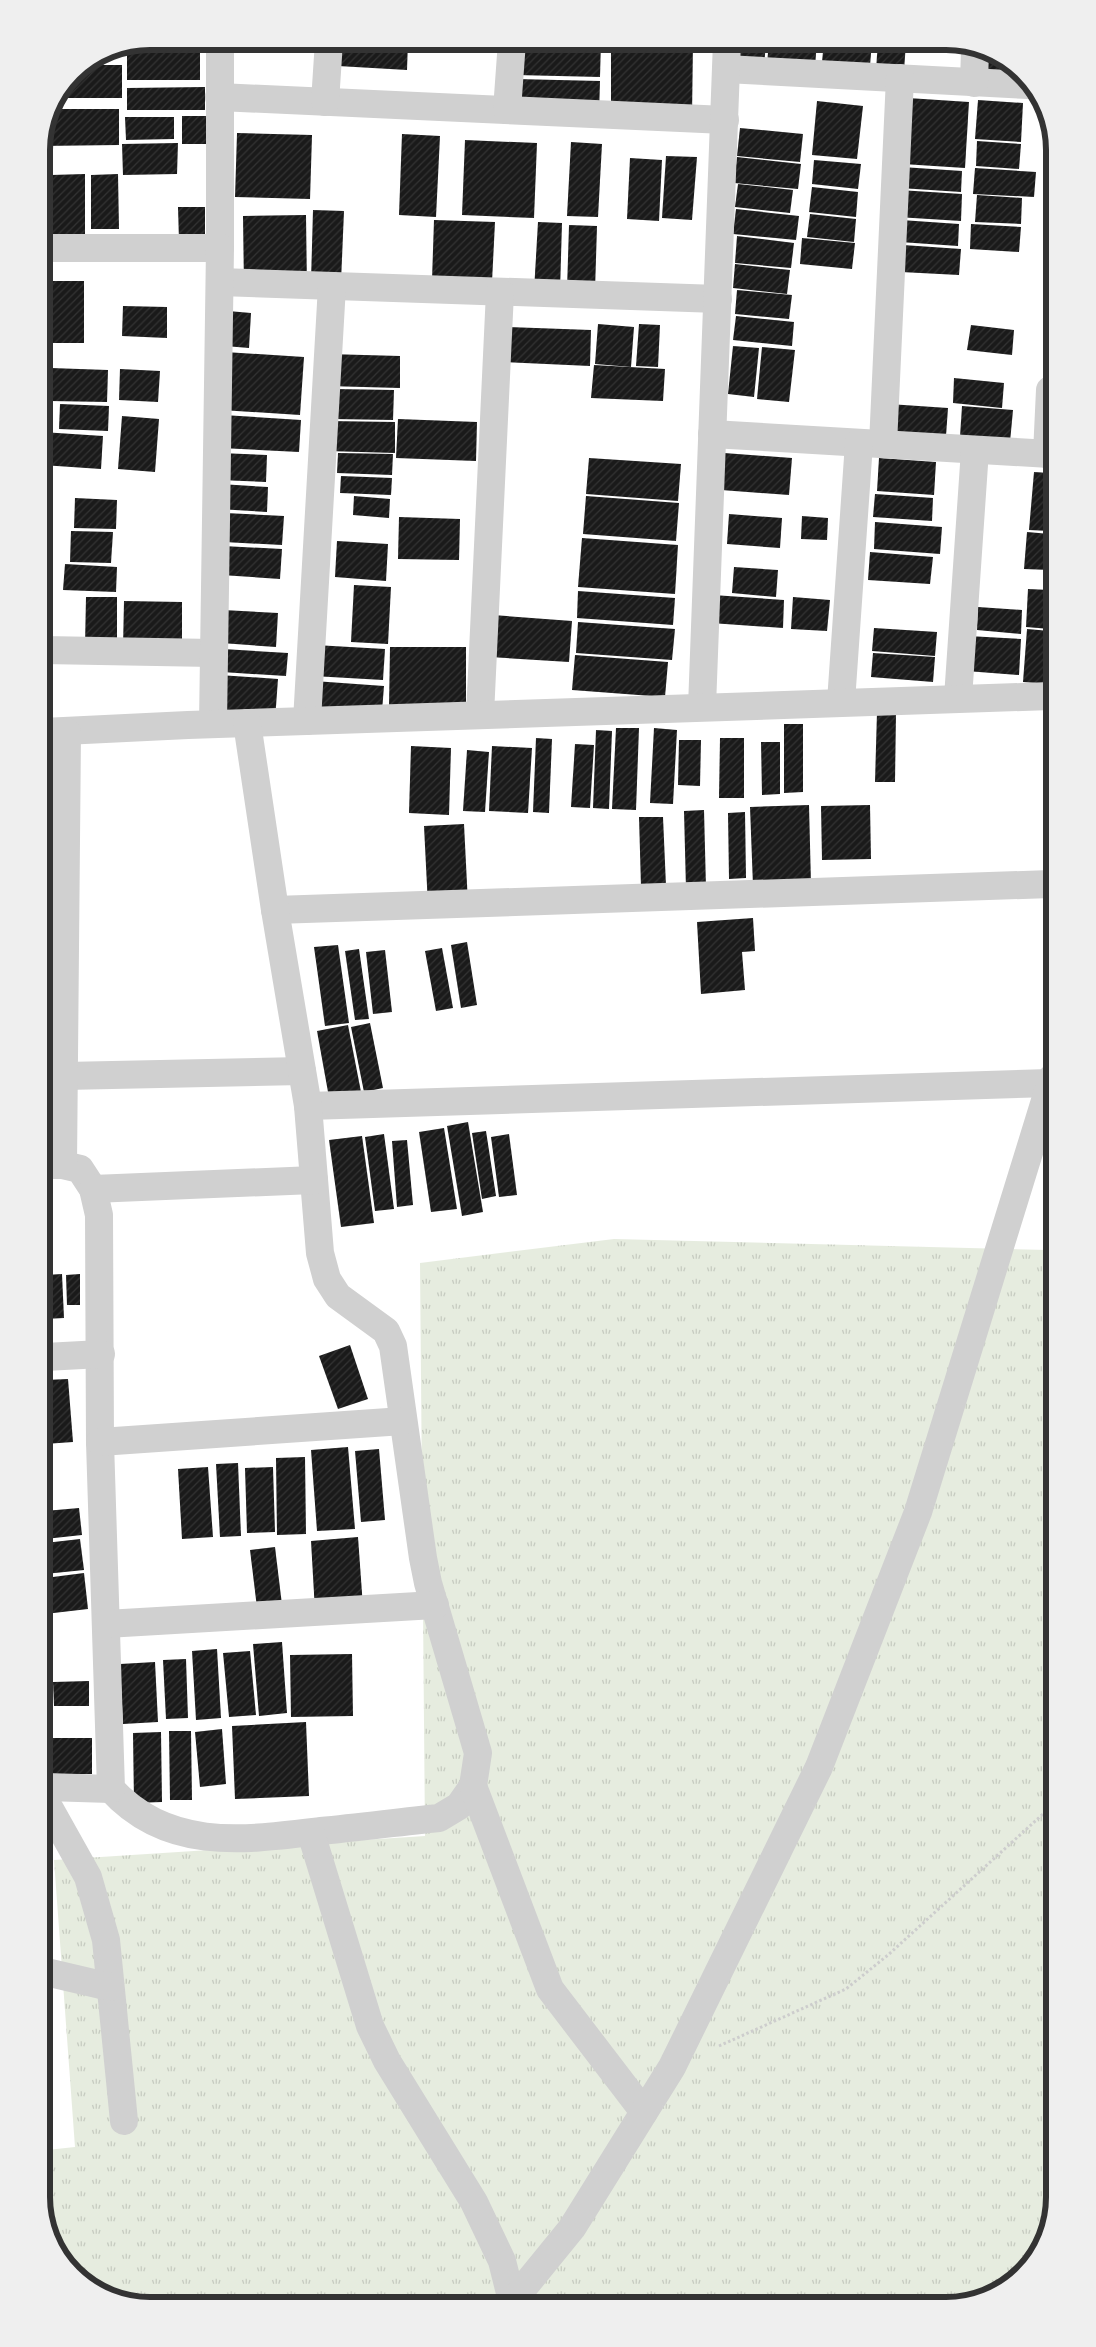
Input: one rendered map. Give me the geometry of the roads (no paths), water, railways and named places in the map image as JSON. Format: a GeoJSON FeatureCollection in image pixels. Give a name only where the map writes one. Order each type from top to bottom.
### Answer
{"type":"FeatureCollection","features":[{"type":"Feature","properties":{"kind":"street"},"geometry":{"type":"LineString","coordinates":[[212,724],[220,282],[220,50]]}},
{"type":"Feature","properties":{"kind":"street"},"geometry":{"type":"LineString","coordinates":[[325,102],[328,50]]}},
{"type":"Feature","properties":{"kind":"street"},"geometry":{"type":"LineString","coordinates":[[507,110],[511,50]]}},
{"type":"Feature","properties":{"kind":"street"},"geometry":{"type":"LineString","coordinates":[[702,707],[727,50]]}},
{"type":"Feature","properties":{"kind":"street"},"geometry":{"type":"LineString","coordinates":[[974,82],[975,54]]}},
{"type":"Feature","properties":{"kind":"street"},"geometry":{"type":"LineString","coordinates":[[726,69],[1022,85]]}},
{"type":"Feature","properties":{"kind":"street"},"geometry":{"type":"LineString","coordinates":[[841,702],[871,443],[900,78]]}},
{"type":"Feature","properties":{"kind":"street"},"geometry":{"type":"LineString","coordinates":[[219,97],[724,120]]}},
{"type":"Feature","properties":{"kind":"street"},"geometry":{"type":"LineString","coordinates":[[50,248],[220,248]]}},
{"type":"Feature","properties":{"kind":"street"},"geometry":{"type":"LineString","coordinates":[[220,282],[718,299]]}},
{"type":"Feature","properties":{"kind":"street"},"geometry":{"type":"LineString","coordinates":[[307,721],[332,286]]}},
{"type":"Feature","properties":{"kind":"street"},"geometry":{"type":"LineString","coordinates":[[480,715],[500,292]]}},
{"type":"Feature","properties":{"kind":"street"},"geometry":{"type":"LineString","coordinates":[[712,434],[1046,454]]}},
{"type":"Feature","properties":{"kind":"street"},"geometry":{"type":"LineString","coordinates":[[958,698],[975,450]]}},
{"type":"Feature","properties":{"kind":"street"},"geometry":{"type":"LineString","coordinates":[[50,650],[213,653]]}},
{"type":"Feature","properties":{"kind":"street"},"geometry":{"type":"LineString","coordinates":[[247,723],[275,910],[308,1106],[320,1253],[327,1279],[338,1296],[386,1331],[392,1346],[423,1558],[478,1753],[473,1786],[459,1806],[439,1818],[249,1839],[214,1839],[181,1833],[148,1819],[126,1806],[111,1789],[100,1442],[99,1215],[93,1189],[80,1169],[54,1165],[64,1076],[55,732],[212,724],[1046,696]]}},
{"type":"Feature","properties":{"kind":"street"},"geometry":{"type":"LineString","coordinates":[[275,910],[1046,884]]}},
{"type":"Feature","properties":{"kind":"street"},"geometry":{"type":"LineString","coordinates":[[64,1076],[302,1071]]}},
{"type":"Feature","properties":{"kind":"street"},"geometry":{"type":"LineString","coordinates":[[308,1106],[1046,1081]]}},
{"type":"Feature","properties":{"kind":"street"},"geometry":{"type":"LineString","coordinates":[[515,2297],[572,2228],[672,2067],[820,1768],[918,1512],[1046,1097]]}},
{"type":"Feature","properties":{"kind":"street"},"geometry":{"type":"LineString","coordinates":[[93,1189],[314,1180]]}},
{"type":"Feature","properties":{"kind":"street"},"geometry":{"type":"LineString","coordinates":[[50,1357],[101,1354]]}},
{"type":"Feature","properties":{"kind":"street"},"geometry":{"type":"LineString","coordinates":[[100,1442],[403,1421]]}},
{"type":"Feature","properties":{"kind":"street"},"geometry":{"type":"LineString","coordinates":[[106,1624],[435,1605]]}},
{"type":"Feature","properties":{"kind":"street"},"geometry":{"type":"LineString","coordinates":[[473,1786],[550,1989],[644,2112]]}},
{"type":"Feature","properties":{"kind":"street"},"geometry":{"type":"LineString","coordinates":[[50,1787],[111,1789]]}},
{"type":"Feature","properties":{"kind":"street"},"geometry":{"type":"LineString","coordinates":[[50,1809],[88,1877],[106,1940],[124,2121]]}},
{"type":"Feature","properties":{"kind":"street"},"geometry":{"type":"LineString","coordinates":[[311,1833],[370,2026],[387,2060],[474,2202],[502,2261],[510,2297]]}},
{"type":"Feature","properties":{"kind":"street"},"geometry":{"type":"LineString","coordinates":[[50,1973],[110,1987]]}}]}
